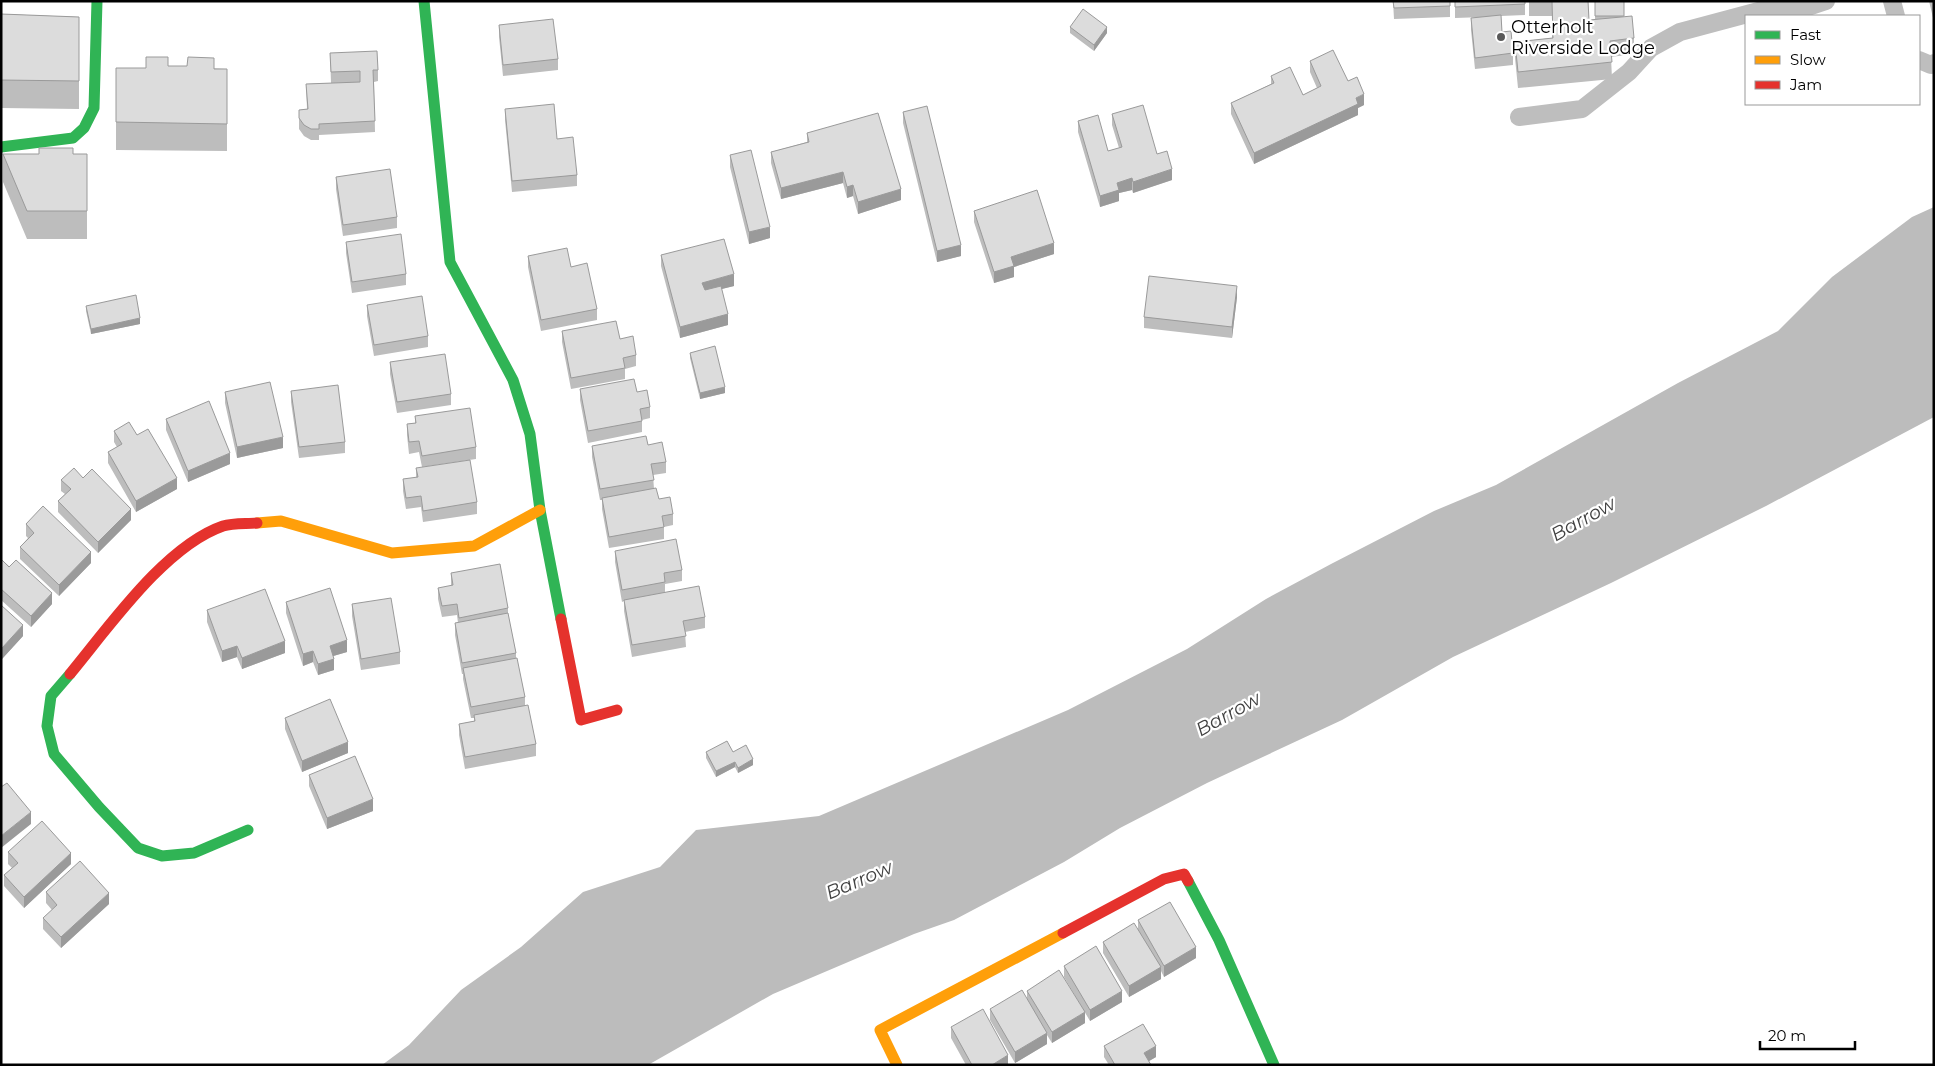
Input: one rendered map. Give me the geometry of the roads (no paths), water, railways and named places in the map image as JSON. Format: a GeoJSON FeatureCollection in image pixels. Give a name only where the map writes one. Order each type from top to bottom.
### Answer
{"type":"FeatureCollection","features":[{"type":"Feature","properties":{"kind":"street"},"geometry":{"type":"LineString","coordinates":[[1,147],[73,138],[84,128],[94,108],[97,1]]}},
{"type":"Feature","properties":{"kind":"street"},"geometry":{"type":"LineString","coordinates":[[424,1],[450,262],[513,380],[530,434],[540,510],[581,720],[617,710]]}},
{"type":"Feature","properties":{"kind":"street"},"geometry":{"type":"LineString","coordinates":[[248,830],[194,853],[162,856],[138,848],[99,807],[54,754],[47,726],[51,696],[136,595],[187,544],[224,526],[282,521],[392,553],[474,546],[540,510]]}},
{"type":"Feature","properties":{"kind":"street"},"geometry":{"type":"LineString","coordinates":[[897,1065],[880,1030],[1164,879],[1184,874],[1219,940],[1274,1065]]}},
{"type":"Feature","properties":{"kind":"lane"},"geometry":{"type":"LineString","coordinates":[[1519,117],[1582,109],[1629,72],[1652,48],[1680,32],[1766,9],[1808,7],[1826,1]]}},
{"type":"Feature","properties":{"kind":"lane"},"geometry":{"type":"LineString","coordinates":[[1892,1],[1896,15]]}},
{"type":"Feature","properties":{"kind":"lane"},"geometry":{"type":"LineString","coordinates":[[1920,60],[1931,64],[1934,63]]}},
{"type":"Feature","properties":{"kind":"water","name":"Barrow"},"geometry":{"type":"Polygon","coordinates":[[[1934,207],[1934,417],[1766,506],[1611,583],[1453,657],[1342,720],[1207,783],[1120,828],[1064,862],[954,920],[914,934],[773,994],[648,1065],[382,1065],[409,1045],[461,990],[521,947],[583,892],[660,867],[696,830],[819,816],[1068,710],[1187,649],[1266,599],[1331,564],[1434,511],[1496,485],[1678,383],[1778,331],[1832,277],[1912,217],[1934,207]]]}},
{"type":"Feature","properties":{"kind":"place","name":"Otterholt Riverside Lodge"},"geometry":{"type":"Point","coordinates":[1501,37]}}]}
